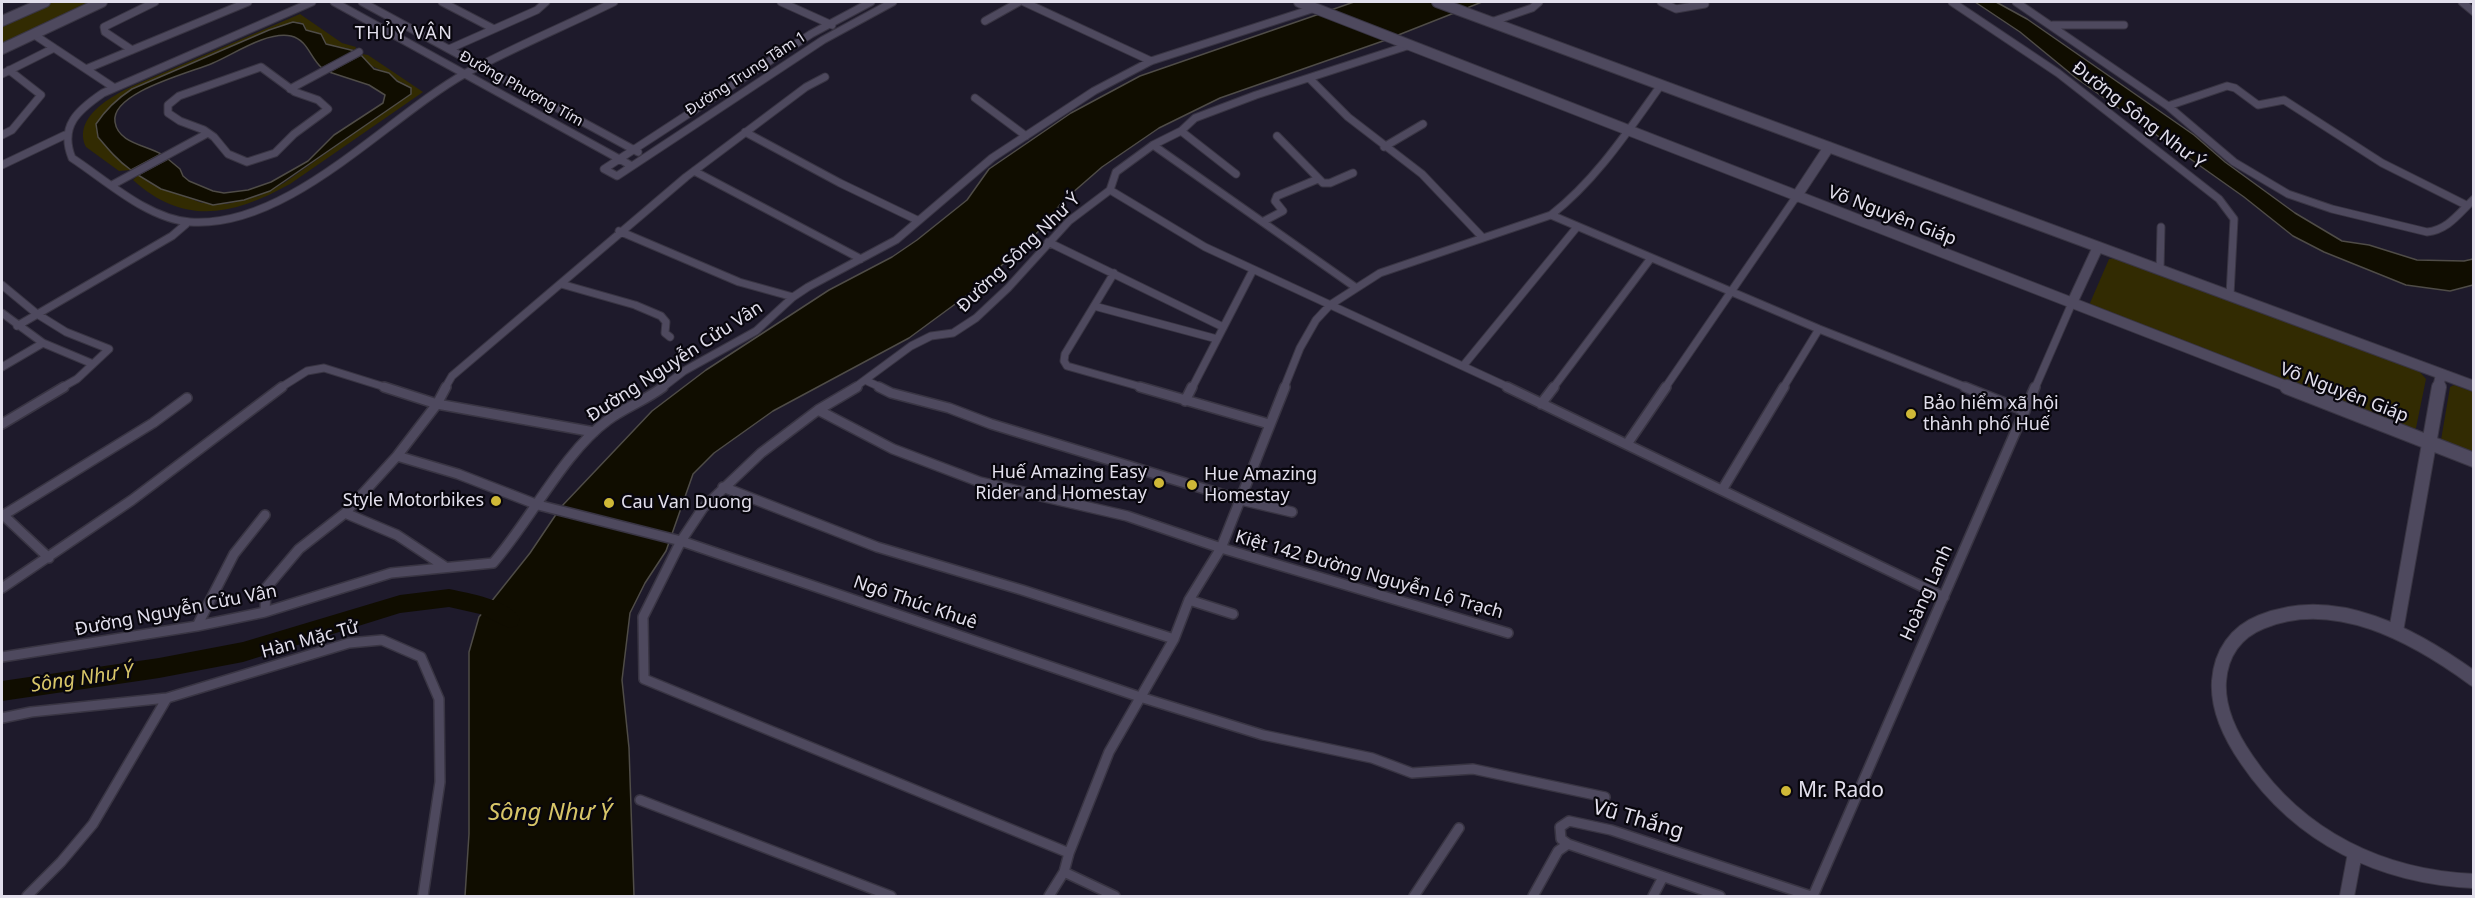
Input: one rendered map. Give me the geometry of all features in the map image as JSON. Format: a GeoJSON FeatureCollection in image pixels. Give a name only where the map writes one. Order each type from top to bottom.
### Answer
{"type":"FeatureCollection","features":[{"type":"Feature","properties":{"kind":"street"},"geometry":{"type":"LineString","coordinates":[[2,21],[45,2]]}},
{"type":"Feature","properties":{"kind":"street"},"geometry":{"type":"LineString","coordinates":[[2,48],[102,2]]}},
{"type":"Feature","properties":{"kind":"street"},"geometry":{"type":"LineString","coordinates":[[132,50],[105,32],[104,27],[155,2]]}},
{"type":"Feature","properties":{"kind":"street"},"geometry":{"type":"LineString","coordinates":[[86,69],[248,2]]}},
{"type":"Feature","properties":{"kind":"street"},"geometry":{"type":"LineString","coordinates":[[312,2],[113,87],[82,109],[72,121],[65,135],[65,147],[72,158],[154,214],[186,224],[228,218],[276,203],[300,189],[465,74],[615,2]]}},
{"type":"Feature","properties":{"kind":"street","name":"Đường Phượng Tím"},"geometry":{"type":"LineString","coordinates":[[334,2],[632,166]]}},
{"type":"Feature","properties":{"kind":"street","name":"Đường Phượng Tím"},"geometry":{"type":"LineString","coordinates":[[366,2],[646,156]]}},
{"type":"Feature","properties":{"kind":"street"},"geometry":{"type":"LineString","coordinates":[[442,2],[494,29]]}},
{"type":"Feature","properties":{"kind":"street"},"geometry":{"type":"LineString","coordinates":[[449,49],[543,7],[546,2]]}},
{"type":"Feature","properties":{"kind":"street"},"geometry":{"type":"LineString","coordinates":[[784,2],[840,29]]}},
{"type":"Feature","properties":{"kind":"street","name":"Đường Trung Tâm 1"},"geometry":{"type":"LineString","coordinates":[[871,2],[829,24],[604,169],[616,176],[840,29],[893,2]]}},
{"type":"Feature","properties":{"kind":"street"},"geometry":{"type":"LineString","coordinates":[[985,21],[1019,2]]}},
{"type":"Feature","properties":{"kind":"street"},"geometry":{"type":"LineString","coordinates":[[1024,2],[1151,61]]}},
{"type":"Feature","properties":{"kind":"street","name":"Võ Nguyên Giáp"},"geometry":{"type":"LineString","coordinates":[[1299,2],[2474,460]]}},
{"type":"Feature","properties":{"kind":"street"},"geometry":{"type":"LineString","coordinates":[[1437,2],[2474,386]]}},
{"type":"Feature","properties":{"kind":"street"},"geometry":{"type":"LineString","coordinates":[[1491,22],[1532,8],[1539,2]]}},
{"type":"Feature","properties":{"kind":"street"},"geometry":{"type":"LineString","coordinates":[[1661,2],[1676,11],[1705,4]]}},
{"type":"Feature","properties":{"kind":"street","name":"Đường Sông Như Ý"},"geometry":{"type":"LineString","coordinates":[[1952,2],[1984,21],[2104,106],[2198,181],[2228,209],[2234,219],[2230,295]]}},
{"type":"Feature","properties":{"kind":"street"},"geometry":{"type":"LineString","coordinates":[[2016,2],[2168,106],[2234,162],[2301,200],[2426,233],[2443,230],[2474,198]]}},
{"type":"Feature","properties":{"kind":"street"},"geometry":{"type":"LineString","coordinates":[[2463,2],[2473,11]]}},
{"type":"Feature","properties":{"kind":"street","name":"Đường Nguyễn Cửu Vân"},"geometry":{"type":"LineString","coordinates":[[2,657],[197,626],[265,612],[391,573],[493,563],[510,544],[574,454],[608,420],[648,399],[684,371],[756,331],[793,297],[896,240],[992,158],[1116,77],[1151,61],[1318,9]]}},
{"type":"Feature","properties":{"kind":"street"},"geometry":{"type":"LineString","coordinates":[[2052,25],[2124,25]]}},
{"type":"Feature","properties":{"kind":"street"},"geometry":{"type":"LineString","coordinates":[[33,34],[113,87]]}},
{"type":"Feature","properties":{"kind":"street","name":"Đường Sông Như Ý"},"geometry":{"type":"LineString","coordinates":[[1069,852],[644,679],[643,617],[677,540],[723,487],[761,453],[818,410],[867,381],[911,346],[931,336],[953,333],[976,318],[1008,288],[1048,242],[1070,221],[1110,190],[1116,172],[1153,145],[1181,131],[1195,118],[1407,44]]}},
{"type":"Feature","properties":{"kind":"street"},"geometry":{"type":"LineString","coordinates":[[5,72],[54,48]]}},
{"type":"Feature","properties":{"kind":"street"},"geometry":{"type":"LineString","coordinates":[[290,89],[358,52]]}},
{"type":"Feature","properties":{"kind":"street"},"geometry":{"type":"LineString","coordinates":[[261,67],[268,69],[290,89],[324,103],[328,109],[294,134],[275,153],[261,159],[241,161],[228,154],[208,133],[171,116],[168,113],[168,105],[186,93],[218,84],[261,67]]}},
{"type":"Feature","properties":{"kind":"street"},"geometry":{"type":"LineString","coordinates":[[2,135],[12,130],[40,99],[41,94],[5,72]]}},
{"type":"Feature","properties":{"kind":"street"},"geometry":{"type":"LineString","coordinates":[[265,612],[266,588],[299,549],[345,513],[397,456],[437,404],[452,376],[561,284],[619,231],[745,132],[806,87],[825,77]]}},
{"type":"Feature","properties":{"kind":"street"},"geometry":{"type":"LineString","coordinates":[[1310,78],[1348,117],[1422,174],[1482,237]]}},
{"type":"Feature","properties":{"kind":"street"},"geometry":{"type":"LineString","coordinates":[[1049,897],[1064,872],[1069,852],[1109,752],[1174,639],[1189,600],[1221,548],[1300,348],[1316,320],[1330,305],[1355,287],[1404,263],[1551,215],[1579,190],[1628,131],[1661,85]]}},
{"type":"Feature","properties":{"kind":"street"},"geometry":{"type":"LineString","coordinates":[[2168,106],[2227,86],[2235,88],[2258,105],[2284,100],[2382,163],[2466,205]]}},
{"type":"Feature","properties":{"kind":"street"},"geometry":{"type":"LineString","coordinates":[[975,98],[1026,136]]}},
{"type":"Feature","properties":{"kind":"street"},"geometry":{"type":"LineString","coordinates":[[1384,147],[1423,124]]}},
{"type":"Feature","properties":{"kind":"street"},"geometry":{"type":"LineString","coordinates":[[1181,131],[1236,174]]}},
{"type":"Feature","properties":{"kind":"street"},"geometry":{"type":"LineString","coordinates":[[745,132],[840,183],[917,220]]}},
{"type":"Feature","properties":{"kind":"street"},"geometry":{"type":"LineString","coordinates":[[112,185],[208,133]]}},
{"type":"Feature","properties":{"kind":"street"},"geometry":{"type":"LineString","coordinates":[[2,165],[65,135]]}},
{"type":"Feature","properties":{"kind":"street"},"geometry":{"type":"LineString","coordinates":[[1277,136],[1325,184],[1353,173]]}},
{"type":"Feature","properties":{"kind":"street"},"geometry":{"type":"LineString","coordinates":[[1153,145],[1355,287]]}},
{"type":"Feature","properties":{"kind":"street"},"geometry":{"type":"LineString","coordinates":[[1627,444],[1829,147]]}},
{"type":"Feature","properties":{"kind":"street"},"geometry":{"type":"LineString","coordinates":[[694,171],[861,259]]}},
{"type":"Feature","properties":{"kind":"street"},"geometry":{"type":"LineString","coordinates":[[1264,221],[1283,211],[1275,201],[1277,196],[1318,179]]}},
{"type":"Feature","properties":{"kind":"street"},"geometry":{"type":"LineString","coordinates":[[1110,190],[1205,247],[1463,366],[1944,597]]}},
{"type":"Feature","properties":{"kind":"street"},"geometry":{"type":"LineString","coordinates":[[1551,215],[1819,329],[2025,411]]}},
{"type":"Feature","properties":{"kind":"street"},"geometry":{"type":"LineString","coordinates":[[17,326],[172,236],[186,224]]}},
{"type":"Feature","properties":{"kind":"street"},"geometry":{"type":"LineString","coordinates":[[1463,366],[1577,226]]}},
{"type":"Feature","properties":{"kind":"street"},"geometry":{"type":"LineString","coordinates":[[2160,270],[2161,226]]}},
{"type":"Feature","properties":{"kind":"street"},"geometry":{"type":"LineString","coordinates":[[619,231],[739,282],[793,297]]}},
{"type":"Feature","properties":{"kind":"street"},"geometry":{"type":"LineString","coordinates":[[1048,242],[1223,327]]}},
{"type":"Feature","properties":{"kind":"street"},"geometry":{"type":"LineString","coordinates":[[2072,303],[2098,247]]}},
{"type":"Feature","properties":{"kind":"street"},"geometry":{"type":"LineString","coordinates":[[1541,404],[1651,258]]}},
{"type":"Feature","properties":{"kind":"street"},"geometry":{"type":"LineString","coordinates":[[1185,401],[1253,270]]}},
{"type":"Feature","properties":{"kind":"street"},"geometry":{"type":"LineString","coordinates":[[1114,273],[1065,354],[1064,361],[1067,366],[1269,424]]}},
{"type":"Feature","properties":{"kind":"street"},"geometry":{"type":"LineString","coordinates":[[561,284],[636,304],[662,316],[666,322],[665,333],[670,337]]}},
{"type":"Feature","properties":{"kind":"street"},"geometry":{"type":"LineString","coordinates":[[2,285],[37,314],[66,332],[109,349],[78,379],[2,424]]}},
{"type":"Feature","properties":{"kind":"street","name":"Hoàng Lanh"},"geometry":{"type":"LineString","coordinates":[[1812,897],[2072,303]]}},
{"type":"Feature","properties":{"kind":"street"},"geometry":{"type":"LineString","coordinates":[[1094,306],[1217,339]]}},
{"type":"Feature","properties":{"kind":"street"},"geometry":{"type":"LineString","coordinates":[[2,314],[43,344],[93,364]]}},
{"type":"Feature","properties":{"kind":"street"},"geometry":{"type":"LineString","coordinates":[[1722,490],[1819,329]]}},
{"type":"Feature","properties":{"kind":"street"},"geometry":{"type":"LineString","coordinates":[[2,367],[43,344]]}},
{"type":"Feature","properties":{"kind":"street"},"geometry":{"type":"LineString","coordinates":[[2,588],[49,558],[308,370],[324,368],[437,404],[516,420],[594,432]]}},
{"type":"Feature","properties":{"kind":"street"},"geometry":{"type":"LineString","coordinates":[[2396,631],[2441,374]]}},
{"type":"Feature","properties":{"kind":"street"},"geometry":{"type":"LineString","coordinates":[[867,381],[891,393],[949,408],[991,424],[1241,500],[1292,512]]}},
{"type":"Feature","properties":{"kind":"street"},"geometry":{"type":"LineString","coordinates":[[49,558],[2,515],[153,423],[187,398]]}},
{"type":"Feature","properties":{"kind":"street","name":"Kiệt 142 Đường Nguyễn Lộ Trạch"},"geometry":{"type":"LineString","coordinates":[[818,410],[893,449],[980,482],[1127,516],[1221,548],[1508,633]]}},
{"type":"Feature","properties":{"kind":"street","name":"Ngô Thúc Khuê"},"geometry":{"type":"LineString","coordinates":[[397,456],[458,474],[538,505],[677,540],[1140,697],[1263,735],[1371,758],[1413,773],[1473,769],[1605,797]]}},
{"type":"Feature","properties":{"kind":"street"},"geometry":{"type":"LineString","coordinates":[[723,487],[877,547],[1022,590],[1174,639]]}},
{"type":"Feature","properties":{"kind":"street"},"geometry":{"type":"LineString","coordinates":[[345,513],[397,535],[444,566]]}},
{"type":"Feature","properties":{"kind":"street"},"geometry":{"type":"LineString","coordinates":[[197,626],[234,554],[265,515]]}},
{"type":"Feature","properties":{"kind":"street"},"geometry":{"type":"LineString","coordinates":[[1189,600],[1233,614]]}},
{"type":"Feature","properties":{"kind":"street"},"geometry":{"type":"LineString","coordinates":[[2474,679],[2426,646],[2396,631],[2366,620],[2308,611],[2283,613],[2261,620],[2243,630],[2229,645],[2221,663],[2218,685],[2222,708],[2231,734],[2246,760],[2267,786],[2292,811],[2355,853],[2388,867],[2421,877],[2474,881]]}},
{"type":"Feature","properties":{"kind":"street","name":"Hàn Mặc Tử"},"geometry":{"type":"LineString","coordinates":[[2,718],[31,712],[167,698],[349,643],[382,640],[421,657],[439,699],[440,782],[423,897]]}},
{"type":"Feature","properties":{"kind":"street"},"geometry":{"type":"LineString","coordinates":[[27,897],[73,848],[110,799],[167,698]]}},
{"type":"Feature","properties":{"kind":"street"},"geometry":{"type":"LineString","coordinates":[[640,800],[713,826],[891,897]]}},
{"type":"Feature","properties":{"kind":"street","name":"Vũ Thắng"},"geometry":{"type":"LineString","coordinates":[[1568,844],[1561,839],[1560,827],[1569,821],[1576,822],[1611,830],[1812,897]]}},
{"type":"Feature","properties":{"kind":"street"},"geometry":{"type":"LineString","coordinates":[[1414,897],[1459,828]]}},
{"type":"Feature","properties":{"kind":"street"},"geometry":{"type":"LineString","coordinates":[[1533,897],[1558,851],[1568,844],[1720,897]]}},
{"type":"Feature","properties":{"kind":"street"},"geometry":{"type":"LineString","coordinates":[[2347,897],[2355,853]]}},
{"type":"Feature","properties":{"kind":"street"},"geometry":{"type":"LineString","coordinates":[[1064,872],[1115,897]]}},
{"type":"Feature","properties":{"kind":"street"},"geometry":{"type":"LineString","coordinates":[[1653,897],[1663,877]]}},
{"type":"Feature","properties":{"kind":"shaded area"},"geometry":{"type":"Polygon","coordinates":[[[50,2],[97,2],[2,46],[2,24],[50,2]]]}},
{"type":"Feature","properties":{"kind":"shaded area"},"geometry":{"type":"Polygon","coordinates":[[[300,14],[342,43],[356,47],[355,50],[326,44],[315,32],[306,30],[300,22],[278,26],[132,89],[96,124],[98,137],[117,159],[131,170],[119,171],[86,147],[83,136],[85,126],[97,108],[106,101],[135,85],[300,14]]]}},
{"type":"Feature","properties":{"kind":"shaded area"},"geometry":{"type":"Polygon","coordinates":[[[362,54],[368,55],[423,92],[290,184],[249,203],[229,209],[210,211],[191,210],[172,205],[152,195],[133,180],[138,175],[151,184],[202,203],[227,204],[259,196],[284,183],[410,94],[404,83],[369,64],[362,54]]]}},
{"type":"Feature","properties":{"kind":"shaded area"},"geometry":{"type":"Polygon","coordinates":[[[2116,258],[2419,371],[2426,379],[2416,428],[2412,430],[2092,307],[2090,303],[2109,259],[2116,258]]]}},
{"type":"Feature","properties":{"kind":"shaded area"},"geometry":{"type":"Polygon","coordinates":[[[2454,385],[2473,392],[2473,457],[2445,445],[2441,440],[2450,387],[2454,385]]]}},
{"type":"Feature","properties":{"kind":"water","name":"Sông Như Ý"},"geometry":{"type":"Polygon","coordinates":[[[1354,2],[1482,2],[1383,41],[1220,98],[1159,128],[1102,167],[1063,201],[1040,230],[977,288],[909,338],[773,411],[714,453],[693,474],[666,551],[645,583],[630,613],[622,680],[629,748],[634,896],[465,896],[469,834],[469,652],[479,617],[530,553],[561,507],[652,411],[706,370],[829,290],[892,257],[917,240],[967,200],[989,169],[1071,113],[1140,76],[1354,2]]]}},
{"type":"Feature","properties":{"kind":"water"},"geometry":{"type":"Polygon","coordinates":[[[1975,2],[1996,2],[2027,19],[2194,135],[2225,162],[2295,213],[2342,241],[2369,245],[2417,260],[2464,261],[2473,259],[2473,285],[2450,291],[2406,285],[2324,252],[2293,236],[2244,197],[2076,78],[2020,32],[1975,2]]]}},
{"type":"Feature","properties":{"kind":"water"},"geometry":{"type":"Polygon","coordinates":[[[293,22],[303,24],[306,30],[321,34],[326,44],[355,51],[322,68],[301,41],[282,35],[251,44],[213,63],[139,93],[125,101],[117,111],[115,122],[117,129],[127,139],[161,154],[131,170],[117,159],[98,137],[96,124],[112,104],[132,89],[269,30],[293,22]]]}},
{"type":"Feature","properties":{"kind":"water"},"geometry":{"type":"Polygon","coordinates":[[[361,55],[374,69],[389,73],[397,81],[411,88],[411,94],[270,191],[244,200],[213,205],[161,189],[138,175],[168,159],[189,181],[213,191],[224,193],[248,190],[271,182],[308,161],[334,135],[383,103],[385,95],[369,85],[329,72],[361,55]]]}},
{"type":"Feature","properties":{"kind":"waterway","name":"Sông Như Ý"},"geometry":{"type":"LineString","coordinates":[[2,691],[159,668],[243,652],[400,604],[449,598],[484,606],[509,619]]}},
{"type":"Feature","properties":{"kind":"place","name":"Bảo hiểm xã hội thành phố Huế"},"geometry":{"type":"Point","coordinates":[1911,414]}},
{"type":"Feature","properties":{"kind":"place","name":"Huế Amazing Easy Rider and Homestay"},"geometry":{"type":"Point","coordinates":[1159,483]}},
{"type":"Feature","properties":{"kind":"place","name":"Hue Amazing Homestay"},"geometry":{"type":"Point","coordinates":[1192,485]}},
{"type":"Feature","properties":{"kind":"place","name":"Style Motorbikes"},"geometry":{"type":"Point","coordinates":[496,501]}},
{"type":"Feature","properties":{"kind":"place","name":"Cau Van Duong"},"geometry":{"type":"Point","coordinates":[609,503]}},
{"type":"Feature","properties":{"kind":"place","name":"Mr. Rado"},"geometry":{"type":"Point","coordinates":[1786,791]}},
{"type":"Feature","properties":{"kind":"district","name":"THỦY VÂN"},"geometry":{"type":"Point","coordinates":[404,34]}}]}
